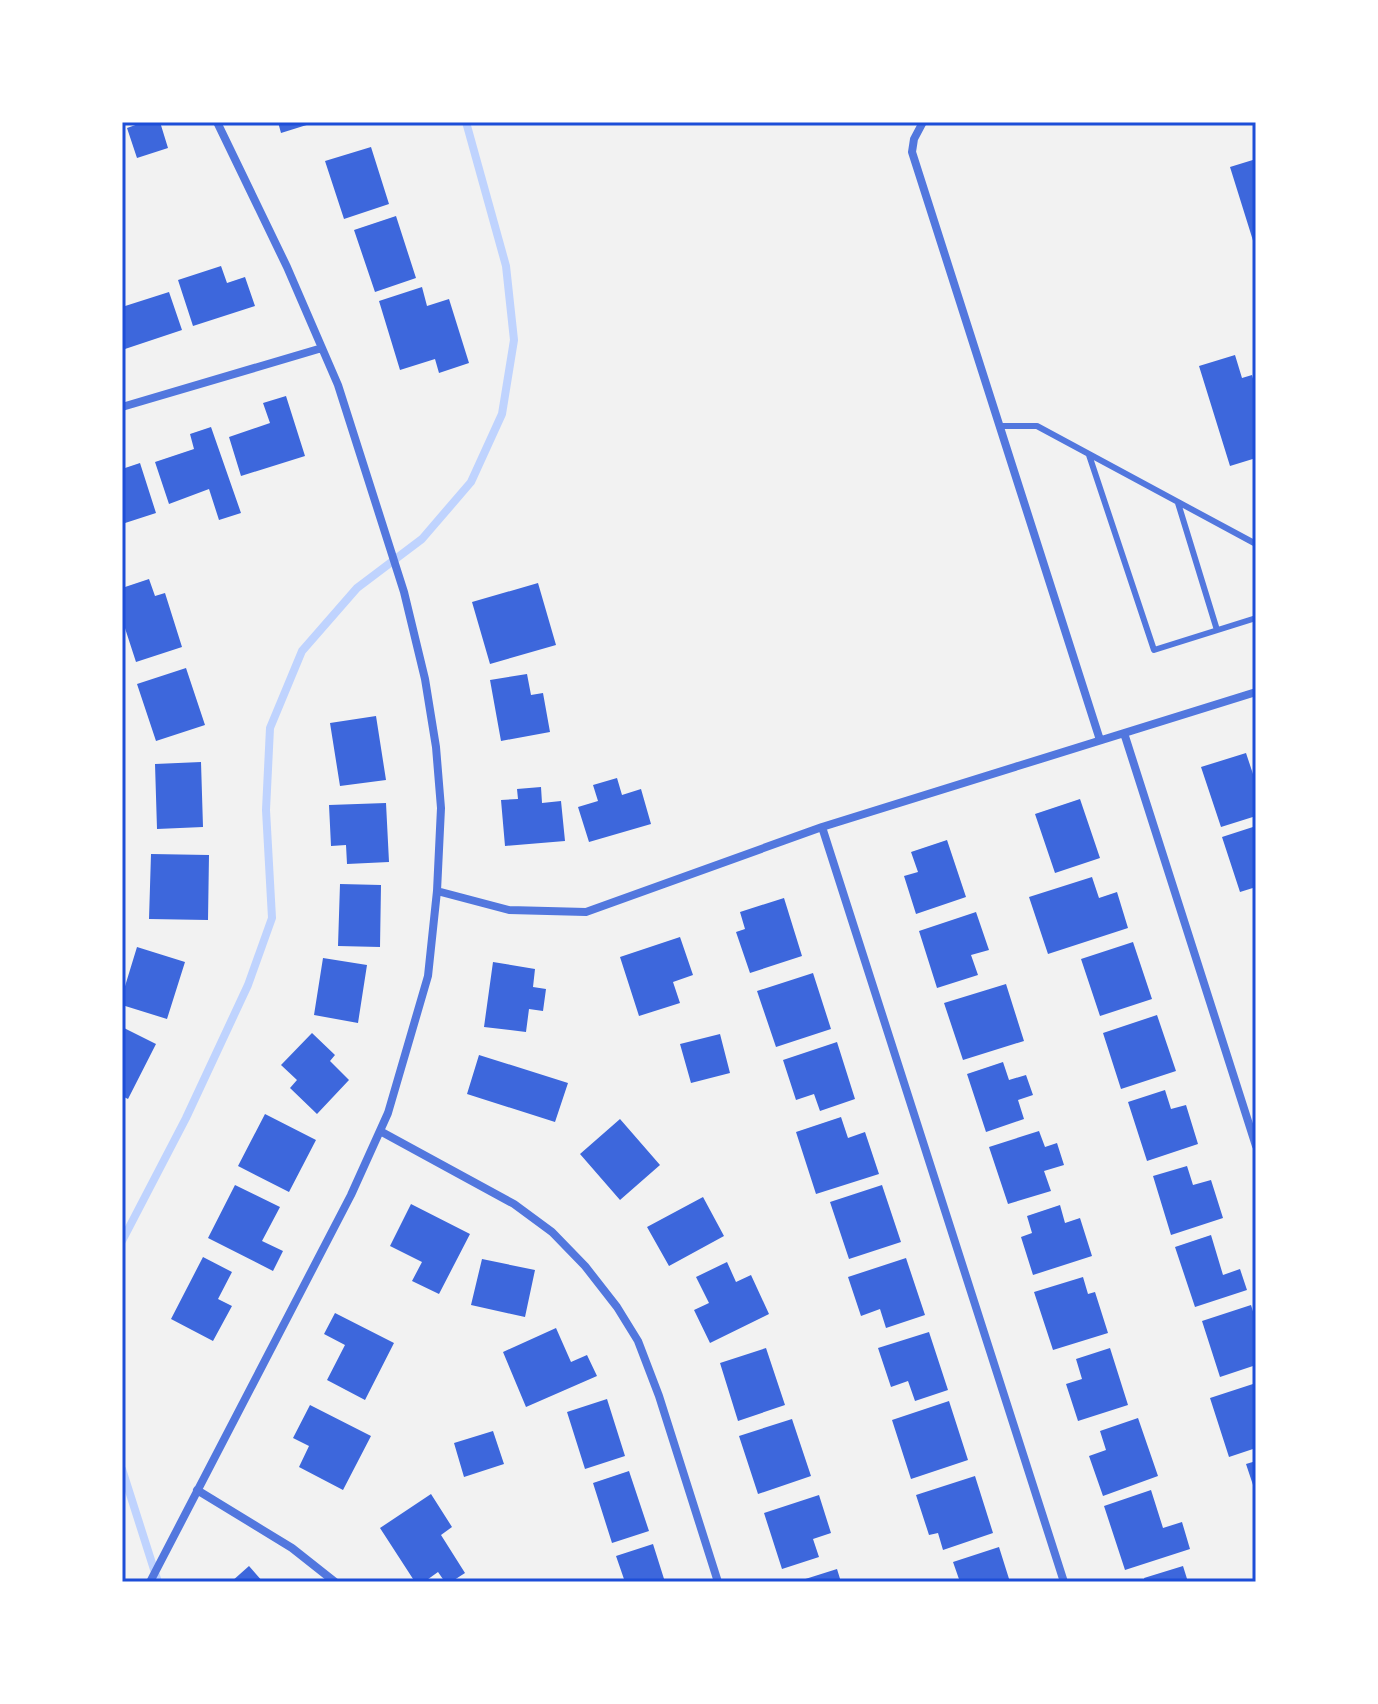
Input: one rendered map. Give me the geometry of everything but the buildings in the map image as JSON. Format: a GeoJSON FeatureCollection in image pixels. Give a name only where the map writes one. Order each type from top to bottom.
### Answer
{"type":"FeatureCollection","features":[{"type":"Feature","properties":{"kind":"street"},"geometry":{"type":"LineString","coordinates":[[150,1582],[343,1209],[388,1113],[428,976],[437,891],[441,808],[436,747],[425,679],[404,592],[338,385],[287,267],[217,122]]}},
{"type":"Feature","properties":{"kind":"street"},"geometry":{"type":"LineString","coordinates":[[921,124],[912,152],[1100,740]]}},
{"type":"Feature","properties":{"kind":"street"},"geometry":{"type":"LineString","coordinates":[[122,407],[322,348]]}},
{"type":"Feature","properties":{"kind":"street"},"geometry":{"type":"LineString","coordinates":[[437,891],[509,910],[586,912],[822,827],[1256,692]]}},
{"type":"Feature","properties":{"kind":"street"},"geometry":{"type":"LineString","coordinates":[[1124,733],[1256,1146]]}},
{"type":"Feature","properties":{"kind":"street"},"geometry":{"type":"LineString","coordinates":[[822,827],[1064,1582]]}},
{"type":"Feature","properties":{"kind":"street"},"geometry":{"type":"LineString","coordinates":[[380,1131],[514,1204],[552,1232],[585,1266],[617,1307],[638,1341],[659,1396],[718,1582]]}},
{"type":"Feature","properties":{"kind":"street"},"geometry":{"type":"LineString","coordinates":[[197,1490],[292,1548],[335,1582]]}},
{"type":"Feature","properties":{"kind":"lane"},"geometry":{"type":"LineString","coordinates":[[999,426],[1037,426],[1256,544]]}},
{"type":"Feature","properties":{"kind":"lane"},"geometry":{"type":"LineString","coordinates":[[1089,455],[1154,650],[1256,618]]}},
{"type":"Feature","properties":{"kind":"lane"},"geometry":{"type":"LineString","coordinates":[[1178,503],[1217,630]]}},
{"type":"Feature","properties":{"kind":"waterway"},"geometry":{"type":"LineString","coordinates":[[122,1241],[186,1118],[248,985],[272,918],[266,810],[270,728],[302,651],[357,588],[422,539],[471,482],[502,414],[514,340],[506,266],[466,122]]}},
{"type":"Feature","properties":{"kind":"waterway"},"geometry":{"type":"LineString","coordinates":[[122,1469],[158,1582]]}}]}
